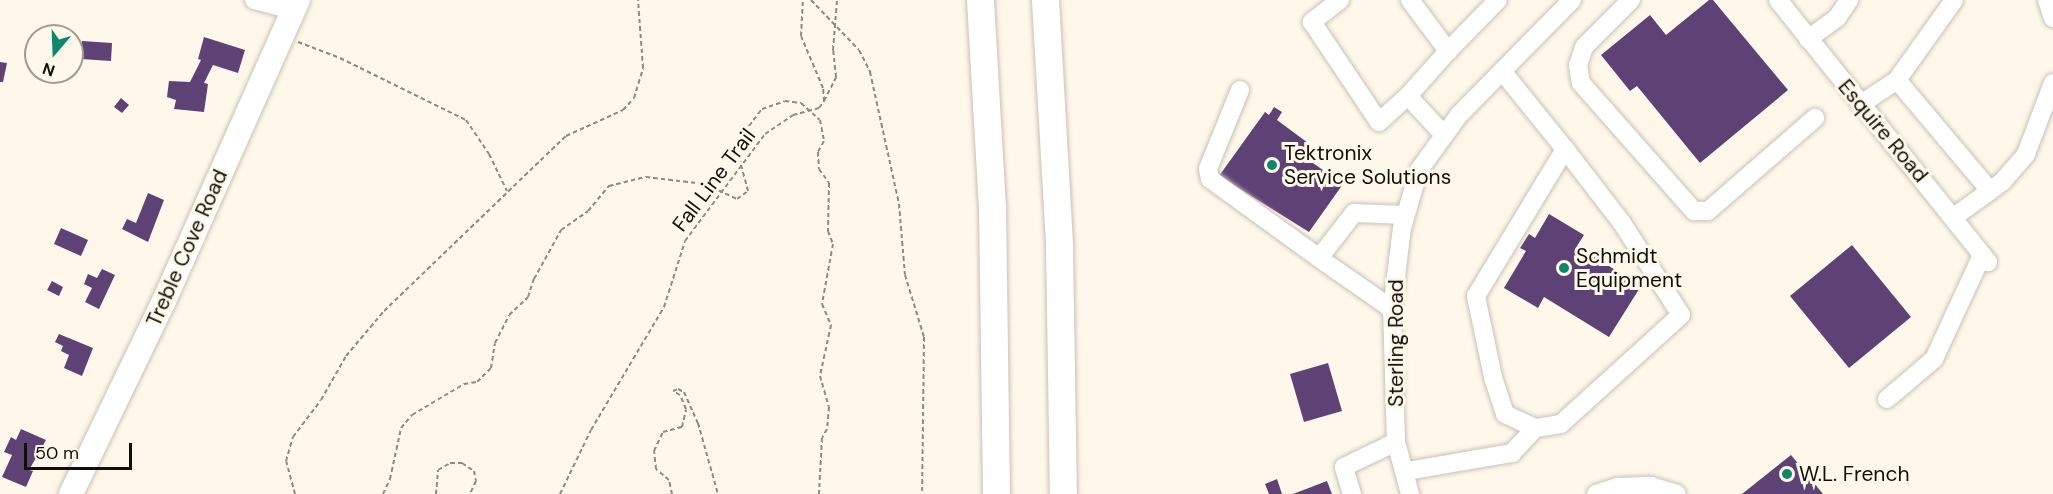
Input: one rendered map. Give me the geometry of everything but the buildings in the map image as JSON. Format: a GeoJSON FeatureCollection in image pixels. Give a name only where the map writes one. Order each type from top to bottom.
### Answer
{"type":"FeatureCollection","features":[{"type":"Feature","properties":{"kind":"highway"},"geometry":{"type":"LineString","coordinates":[[980,0],[992,206],[996,494]]}},
{"type":"Feature","properties":{"kind":"highway"},"geometry":{"type":"LineString","coordinates":[[1045,0],[1059,246],[1063,494]]}},
{"type":"Feature","properties":{"kind":"main road","name":"Treble Cove Road"},"geometry":{"type":"LineString","coordinates":[[71,494],[164,301],[295,5]]}},
{"type":"Feature","properties":{"kind":"street"},"geometry":{"type":"LineString","coordinates":[[254,0],[295,5]]}},
{"type":"Feature","properties":{"kind":"street"},"geometry":{"type":"LineString","coordinates":[[1340,0],[1312,22],[1379,122],[1408,96],[1498,0]]}},
{"type":"Feature","properties":{"kind":"street"},"geometry":{"type":"LineString","coordinates":[[1410,0],[1448,51]]}},
{"type":"Feature","properties":{"kind":"street","name":"Sterling Road"},"geometry":{"type":"LineString","coordinates":[[1410,494],[1407,471],[1396,442],[1392,309],[1405,215],[1419,170],[1444,135],[1502,71],[1572,0]]}},
{"type":"Feature","properties":{"kind":"street"},"geometry":{"type":"LineString","coordinates":[[1630,0],[1584,47],[1578,65],[1581,83],[1694,211],[1708,211],[1815,118]]}},
{"type":"Feature","properties":{"kind":"street","name":"Esquire Road"},"geometry":{"type":"LineString","coordinates":[[1778,0],[1985,259],[1934,359],[1887,399]]}},
{"type":"Feature","properties":{"kind":"street"},"geometry":{"type":"LineString","coordinates":[[1809,39],[1837,18],[1849,0]]}},
{"type":"Feature","properties":{"kind":"street"},"geometry":{"type":"LineString","coordinates":[[1861,104],[1897,80],[1954,0]]}},
{"type":"Feature","properties":{"kind":"street"},"geometry":{"type":"LineString","coordinates":[[2047,0],[2053,18]]}},
{"type":"Feature","properties":{"kind":"street"},"geometry":{"type":"LineString","coordinates":[[1502,71],[1565,149],[1622,223],[1681,315],[1561,424],[1534,428],[1505,414],[1492,377],[1476,296],[1565,149]]}},
{"type":"Feature","properties":{"kind":"street"},"geometry":{"type":"LineString","coordinates":[[1897,80],[1990,190]]}},
{"type":"Feature","properties":{"kind":"street"},"geometry":{"type":"LineString","coordinates":[[1953,217],[1990,190],[2026,154],[2053,83]]}},
{"type":"Feature","properties":{"kind":"street"},"geometry":{"type":"LineString","coordinates":[[1240,90],[1208,169],[1210,179],[1392,309]]}},
{"type":"Feature","properties":{"kind":"street"},"geometry":{"type":"LineString","coordinates":[[1408,96],[1444,135]]}},
{"type":"Feature","properties":{"kind":"street"},"geometry":{"type":"LineString","coordinates":[[1319,258],[1354,213],[1405,215]]}},
{"type":"Feature","properties":{"kind":"street"},"geometry":{"type":"LineString","coordinates":[[1407,471],[1512,453],[1534,428]]}},
{"type":"Feature","properties":{"kind":"street"},"geometry":{"type":"LineString","coordinates":[[1352,494],[1344,467],[1396,442]]}},
{"type":"Feature","properties":{"kind":"street"},"geometry":{"type":"LineString","coordinates":[[1596,494],[1618,487],[1651,486],[1677,494]]}},
{"type":"Feature","properties":{"kind":"path"},"geometry":{"type":"LineString","coordinates":[[295,494],[286,461],[293,437],[321,400],[346,356],[384,311],[566,136],[623,110],[634,98],[643,68],[638,0]]}},
{"type":"Feature","properties":{"kind":"path"},"geometry":{"type":"LineString","coordinates":[[803,0],[801,36],[823,88],[824,100]]}},
{"type":"Feature","properties":{"kind":"path"},"geometry":{"type":"LineString","coordinates":[[811,0],[859,50],[870,72],[899,204],[905,275],[921,318],[922,494]]}},
{"type":"Feature","properties":{"kind":"path"},"geometry":{"type":"LineString","coordinates":[[824,100],[836,77],[833,50],[837,25],[837,0]]}},
{"type":"Feature","properties":{"kind":"path"},"geometry":{"type":"LineString","coordinates":[[282,36],[340,58],[466,120],[489,154],[507,193]]}},
{"type":"Feature","properties":{"kind":"path","name":"Fall Line Trail"},"geometry":{"type":"LineString","coordinates":[[560,494],[591,430],[664,307],[685,242],[743,167],[765,134],[793,115],[813,111],[824,100]]}},
{"type":"Feature","properties":{"kind":"path"},"geometry":{"type":"LineString","coordinates":[[382,494],[390,479],[401,428],[412,416],[464,384],[477,382],[491,368],[495,343],[509,315],[528,297],[534,279],[561,230],[588,211],[609,186],[646,177],[705,184],[737,199],[748,191],[740,138],[762,109],[784,101],[801,103],[813,111],[820,120],[824,141],[818,152],[819,169],[829,183],[828,231],[833,244],[822,304],[831,325],[820,376],[829,407],[827,429],[822,438],[819,494]]}},
{"type":"Feature","properties":{"kind":"path"},"geometry":{"type":"LineString","coordinates":[[672,494],[669,480],[656,469],[654,451],[663,432],[682,427],[686,409],[681,395],[673,391],[678,389],[684,392],[698,423],[718,494]]}},
{"type":"Feature","properties":{"kind":"path"},"geometry":{"type":"LineString","coordinates":[[435,494],[438,470],[456,463],[474,471],[476,481],[470,494]]}},
{"type":"Feature","properties":{"kind":"place","name":"Tektronix Service Solutions"},"geometry":{"type":"Point","coordinates":[1272,165]}},
{"type":"Feature","properties":{"kind":"place","name":"Schmidt Equipment"},"geometry":{"type":"Point","coordinates":[1564,268]}},
{"type":"Feature","properties":{"kind":"place","name":"W.L. French"},"geometry":{"type":"Point","coordinates":[1787,474]}}]}
